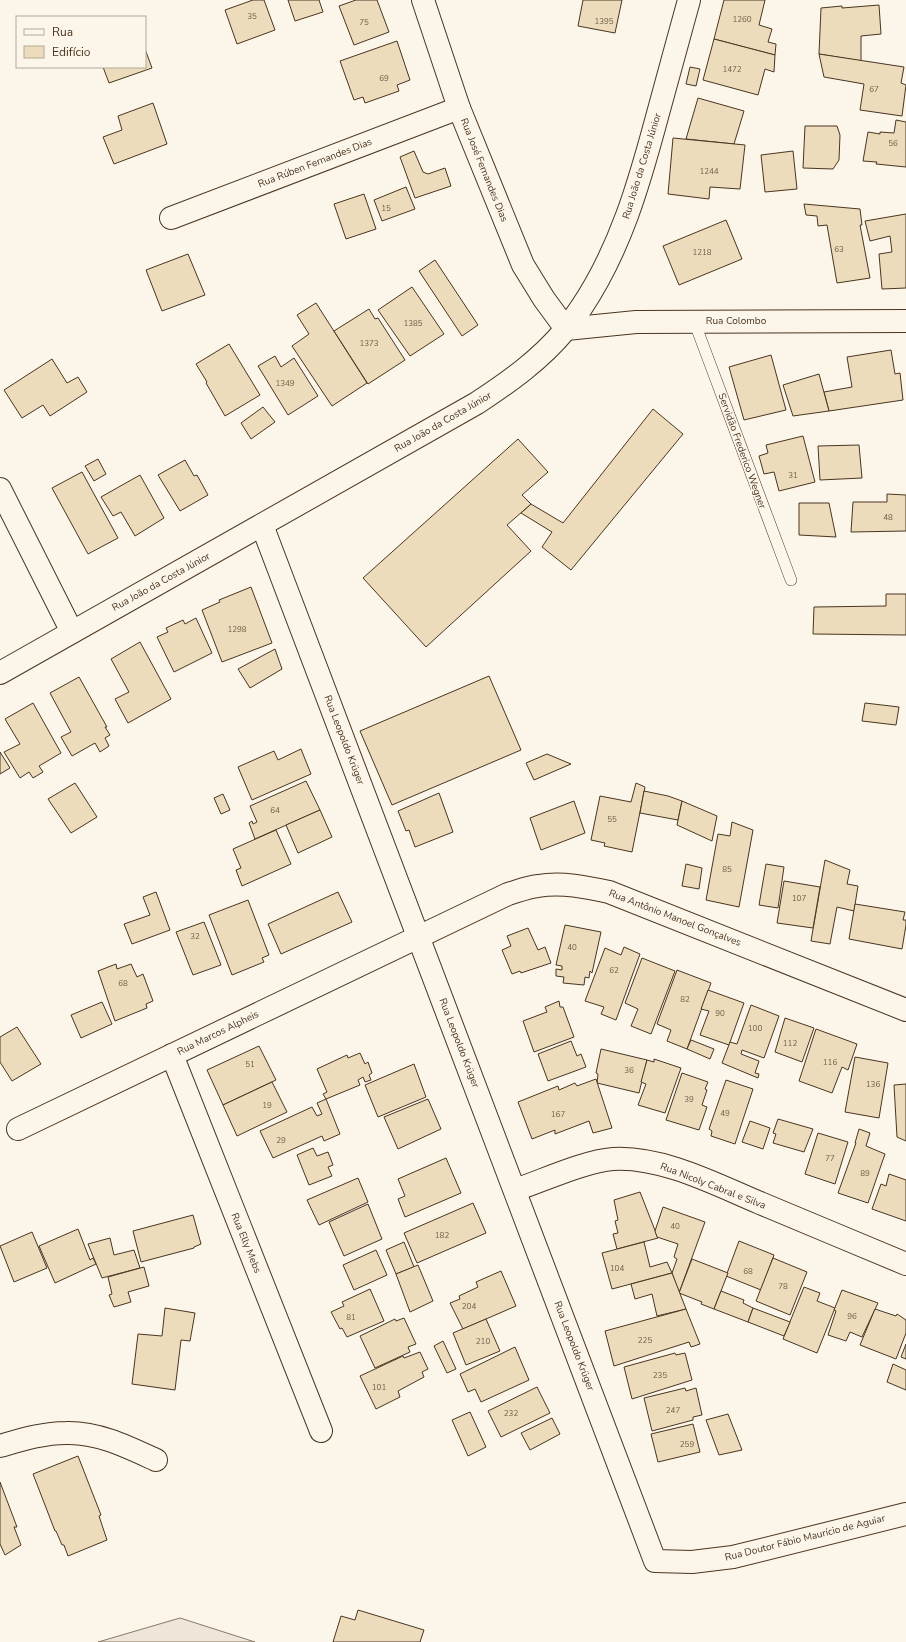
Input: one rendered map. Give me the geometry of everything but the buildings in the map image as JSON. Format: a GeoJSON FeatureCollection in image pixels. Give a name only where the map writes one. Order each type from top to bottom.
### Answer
{"type":"FeatureCollection","features":[{"type":"Feature","properties":{"kind":"street","name":"Rua José Fernandes Dias"},"geometry":{"type":"LineString","coordinates":[[423,0],[459,108],[523,265],[544,299],[566,330]]}},
{"type":"Feature","properties":{"kind":"street","name":"Rua João da Costa Júnior"},"geometry":{"type":"LineString","coordinates":[[0,673],[476,403],[517,376],[545,352],[566,330],[597,284],[617,242],[631,206],[645,161],[689,0]]}},
{"type":"Feature","properties":{"kind":"street","name":"Rua Rúben Fernandes Dias"},"geometry":{"type":"LineString","coordinates":[[171,218],[459,108]]}},
{"type":"Feature","properties":{"kind":"street","name":"Rua Colombo"},"geometry":{"type":"LineString","coordinates":[[566,330],[636,322],[906,321]]}},
{"type":"Feature","properties":{"kind":"street"},"geometry":{"type":"LineString","coordinates":[[0,489],[72,632]]}},
{"type":"Feature","properties":{"kind":"street","name":"Rua Leopoldo Krüger"},"geometry":{"type":"LineString","coordinates":[[262,525],[656,1561]]}},
{"type":"Feature","properties":{"kind":"street","name":"Rua Antônio Manoel Gonçalves"},"geometry":{"type":"LineString","coordinates":[[418,937],[508,894],[538,886],[560,884],[583,886],[609,892],[906,1010]]}},
{"type":"Feature","properties":{"kind":"street","name":"Rua Marcos Alpheis"},"geometry":{"type":"LineString","coordinates":[[18,1129],[418,937]]}},
{"type":"Feature","properties":{"kind":"street","name":"Rua Elly Mebs"},"geometry":{"type":"LineString","coordinates":[[172,1055],[321,1431]]}},
{"type":"Feature","properties":{"kind":"street","name":"Rua Nicoly Cabral e Silva"},"geometry":{"type":"LineString","coordinates":[[515,1190],[585,1165],[613,1159],[641,1161],[674,1169],[723,1187],[906,1264]]}},
{"type":"Feature","properties":{"kind":"street"},"geometry":{"type":"LineString","coordinates":[[0,1446],[24,1439],[66,1433],[88,1435],[119,1444],[156,1460]]}},
{"type":"Feature","properties":{"kind":"street","name":"Rua Doutor Fábio Maurício de Aguiar"},"geometry":{"type":"LineString","coordinates":[[656,1561],[692,1562],[733,1557],[906,1514]]}},
{"type":"Feature","properties":{"kind":"lane","name":"Servidão Frederico Wegner"},"geometry":{"type":"LineString","coordinates":[[694,321],[791,580]]}},
{"type":"Feature","properties":{"kind":"shaded area"},"geometry":{"type":"Polygon","coordinates":[[[180,1618],[255,1642],[98,1642],[180,1618]]]}}]}
